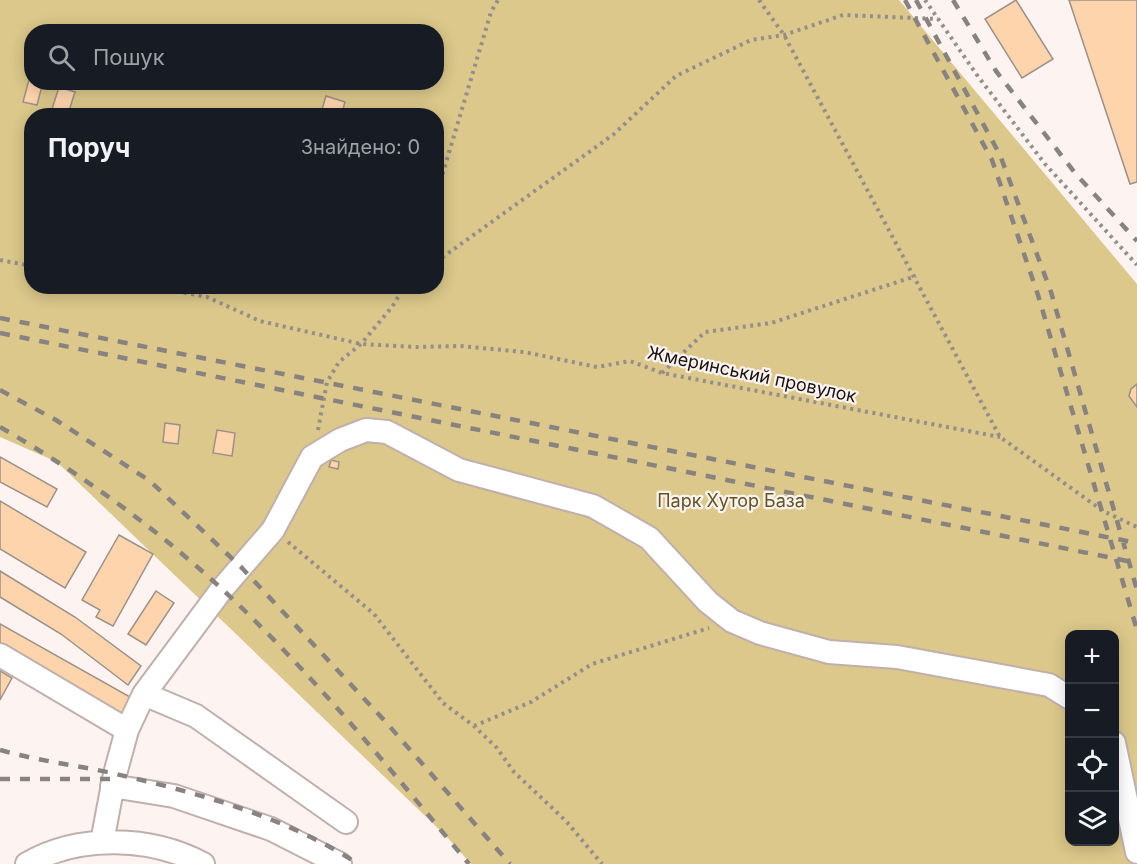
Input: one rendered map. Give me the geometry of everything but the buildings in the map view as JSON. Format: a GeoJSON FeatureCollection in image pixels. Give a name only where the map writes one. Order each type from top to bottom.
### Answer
{"type":"FeatureCollection","features":[{"type":"Feature","properties":{"kind":"street"},"geometry":{"type":"LineString","coordinates":[[102,842],[112,786],[127,730],[144,694],[222,589],[273,530],[312,457],[340,440],[366,430],[387,432],[459,470],[593,506],[649,538],[708,602],[732,621],[760,633],[829,652],[897,657],[972,669],[1049,685],[1065,695]]}},
{"type":"Feature","properties":{"kind":"street"},"geometry":{"type":"LineString","coordinates":[[0,655],[127,730]]}},
{"type":"Feature","properties":{"kind":"street"},"geometry":{"type":"LineString","coordinates":[[144,694],[196,716],[346,822]]}},
{"type":"Feature","properties":{"kind":"street"},"geometry":{"type":"LineString","coordinates":[[1119,767],[1137,852]]}},
{"type":"Feature","properties":{"kind":"street"},"geometry":{"type":"LineString","coordinates":[[112,786],[174,796],[271,829],[340,864]]}},
{"type":"Feature","properties":{"kind":"street"},"geometry":{"type":"LineString","coordinates":[[27,864],[44,854],[102,842],[149,846],[202,864]]}},
{"type":"Feature","properties":{"kind":"path"},"geometry":{"type":"LineString","coordinates":[[444,169],[491,12],[498,0]]}},
{"type":"Feature","properties":{"kind":"path"},"geometry":{"type":"LineString","coordinates":[[759,0],[784,35],[916,276],[1000,437],[1103,511],[1137,527]]}},
{"type":"Feature","properties":{"kind":"path"},"geometry":{"type":"LineString","coordinates":[[925,0],[1045,164],[1137,265]]}},
{"type":"Feature","properties":{"kind":"path"},"geometry":{"type":"LineString","coordinates":[[444,256],[614,134],[676,76],[751,40],[784,35],[843,15],[938,19]]}},
{"type":"Feature","properties":{"kind":"path"},"geometry":{"type":"LineString","coordinates":[[0,260],[24,264]]}},
{"type":"Feature","properties":{"kind":"path"},"geometry":{"type":"LineString","coordinates":[[662,373],[705,332],[771,323],[916,276]]}},
{"type":"Feature","properties":{"kind":"path","name":"Жмеринський провулок"},"geometry":{"type":"LineString","coordinates":[[191,294],[207,297],[260,321],[361,344],[415,347],[459,346],[524,352],[597,367],[630,361],[662,373],[1000,437]]}},
{"type":"Feature","properties":{"kind":"path"},"geometry":{"type":"LineString","coordinates":[[312,457],[327,382],[339,362],[361,344],[392,308],[400,294]]}},
{"type":"Feature","properties":{"kind":"path"},"geometry":{"type":"LineString","coordinates":[[273,530],[374,614],[443,703],[474,726],[497,748],[514,772],[566,821],[602,864]]}},
{"type":"Feature","properties":{"kind":"path"},"geometry":{"type":"LineString","coordinates":[[474,726],[531,702],[592,664],[732,621]]}},
{"type":"Feature","properties":{"kind":"green space","name":"Парк Хутор База"},"geometry":{"type":"Polygon","coordinates":[[[0,0],[899,0],[1137,284],[1137,864],[471,864],[446,836],[57,462],[0,437],[0,0]]]}},
{"type":"Feature","properties":{"kind":"railway"},"geometry":{"type":"LineString","coordinates":[[905,0],[992,160],[1038,295],[1137,630]]}},
{"type":"Feature","properties":{"kind":"railway"},"geometry":{"type":"LineString","coordinates":[[916,0],[1000,155],[1051,292],[1137,590]]}},
{"type":"Feature","properties":{"kind":"railway"},"geometry":{"type":"LineString","coordinates":[[953,0],[996,71],[1075,173],[1137,241]]}},
{"type":"Feature","properties":{"kind":"railway"},"geometry":{"type":"LineString","coordinates":[[0,318],[1137,543]]}},
{"type":"Feature","properties":{"kind":"railway"},"geometry":{"type":"LineString","coordinates":[[0,333],[1137,563]]}},
{"type":"Feature","properties":{"kind":"railway"},"geometry":{"type":"LineString","coordinates":[[0,390],[56,420],[150,481],[242,568],[384,720],[510,864]]}},
{"type":"Feature","properties":{"kind":"railway"},"geometry":{"type":"LineString","coordinates":[[0,427],[88,482],[144,523],[223,590],[320,689],[469,864]]}},
{"type":"Feature","properties":{"kind":"railway"},"geometry":{"type":"LineString","coordinates":[[0,750],[116,774],[210,798],[302,833],[358,864]]}},
{"type":"Feature","properties":{"kind":"railway"},"geometry":{"type":"LineString","coordinates":[[0,779],[110,779]]}}]}
